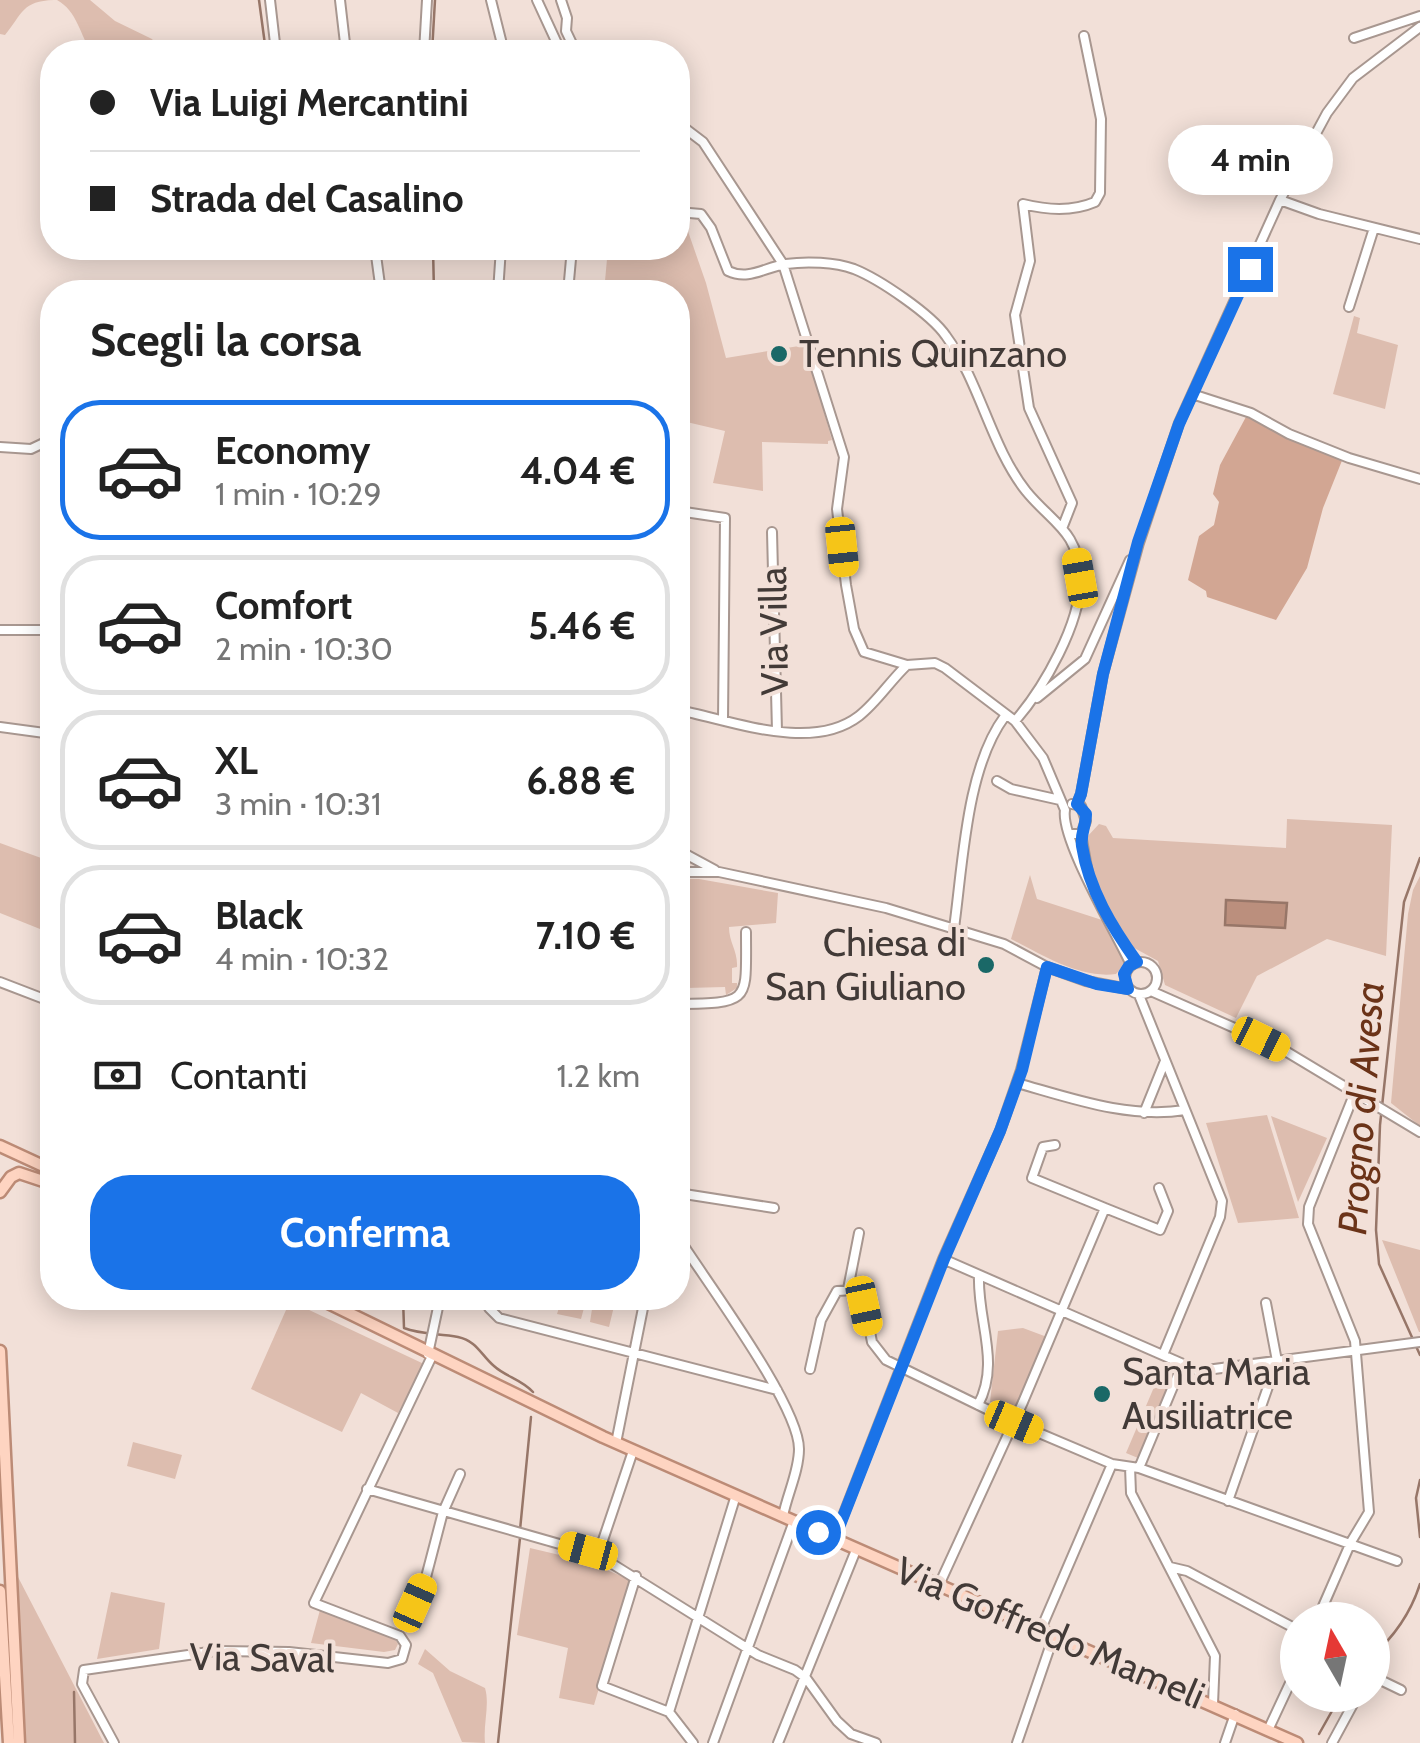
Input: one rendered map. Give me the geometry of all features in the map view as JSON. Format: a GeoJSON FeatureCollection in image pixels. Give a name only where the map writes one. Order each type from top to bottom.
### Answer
{"type":"FeatureCollection","features":[{"type":"Feature","properties":{"kind":"main road"},"geometry":{"type":"LineString","coordinates":[[0,1146],[40,1164]]}},
{"type":"Feature","properties":{"kind":"main road"},"geometry":{"type":"LineString","coordinates":[[0,1192],[19,1173],[40,1180]]}},
{"type":"Feature","properties":{"kind":"main road","name":"Via Goffredo Mameli"},"geometry":{"type":"LineString","coordinates":[[342,1310],[633,1451],[1297,1743]]}},
{"type":"Feature","properties":{"kind":"main road"},"geometry":{"type":"LineString","coordinates":[[0,1351],[19,1743]]}},
{"type":"Feature","properties":{"kind":"main road"},"geometry":{"type":"LineString","coordinates":[[0,1591],[9,1743]]}},
{"type":"Feature","properties":{"kind":"street"},"geometry":{"type":"LineString","coordinates":[[270,0],[275,40]]}},
{"type":"Feature","properties":{"kind":"street"},"geometry":{"type":"LineString","coordinates":[[340,0],[345,40]]}},
{"type":"Feature","properties":{"kind":"street"},"geometry":{"type":"LineString","coordinates":[[425,40],[427,0]]}},
{"type":"Feature","properties":{"kind":"street"},"geometry":{"type":"LineString","coordinates":[[490,0],[501,40]]}},
{"type":"Feature","properties":{"kind":"street"},"geometry":{"type":"LineString","coordinates":[[538,0],[556,40]]}},
{"type":"Feature","properties":{"kind":"street"},"geometry":{"type":"LineString","coordinates":[[561,0],[570,40]]}},
{"type":"Feature","properties":{"kind":"street"},"geometry":{"type":"LineString","coordinates":[[1354,38],[1420,16]]}},
{"type":"Feature","properties":{"kind":"street"},"geometry":{"type":"LineString","coordinates":[[1015,721],[1085,658],[1138,542],[1192,394],[1280,200],[1341,91],[1420,26]]}},
{"type":"Feature","properties":{"kind":"street"},"geometry":{"type":"LineString","coordinates":[[1062,526],[1072,503],[1029,408],[1015,315],[1030,261],[1023,204],[1044,209],[1084,208],[1095,202],[1100,192],[1101,119],[1084,36]]}},
{"type":"Feature","properties":{"kind":"street"},"geometry":{"type":"LineString","coordinates":[[690,132],[703,142],[783,264],[844,457],[837,509],[854,629],[864,652],[907,665],[935,662],[1015,721],[1043,758],[1065,810],[1069,834],[1124,946],[1134,964],[1153,968],[1157,978],[1148,991],[1148,1016],[1222,1202],[1220,1217],[1162,1356]]}},
{"type":"Feature","properties":{"kind":"street"},"geometry":{"type":"LineString","coordinates":[[1280,200],[1420,239]]}},
{"type":"Feature","properties":{"kind":"street"},"geometry":{"type":"LineString","coordinates":[[690,213],[701,214],[711,228],[728,271],[746,276],[783,264],[804,263],[852,268],[906,302],[945,334],[1025,490],[1062,526],[1075,549],[1080,578],[1078,608],[1027,707]]}},
{"type":"Feature","properties":{"kind":"street"},"geometry":{"type":"LineString","coordinates":[[1349,307],[1374,228]]}},
{"type":"Feature","properties":{"kind":"street"},"geometry":{"type":"LineString","coordinates":[[1192,394],[1251,413],[1349,458],[1420,480]]}},
{"type":"Feature","properties":{"kind":"street"},"geometry":{"type":"LineString","coordinates":[[0,447],[40,445]]}},
{"type":"Feature","properties":{"kind":"street"},"geometry":{"type":"LineString","coordinates":[[690,514],[725,518],[723,719]]}},
{"type":"Feature","properties":{"kind":"street","name":"Via Villa"},"geometry":{"type":"LineString","coordinates":[[772,532],[777,730]]}},
{"type":"Feature","properties":{"kind":"street"},"geometry":{"type":"LineString","coordinates":[[1077,804],[1103,674],[1138,542]]}},
{"type":"Feature","properties":{"kind":"street"},"geometry":{"type":"LineString","coordinates":[[0,630],[40,630]]}},
{"type":"Feature","properties":{"kind":"street","name":"Via Villa"},"geometry":{"type":"LineString","coordinates":[[690,712],[814,734],[860,715],[907,665]]}},
{"type":"Feature","properties":{"kind":"street"},"geometry":{"type":"LineString","coordinates":[[954,928],[975,784],[987,743],[1005,716]]}},
{"type":"Feature","properties":{"kind":"street"},"geometry":{"type":"LineString","coordinates":[[0,727],[40,732]]}},
{"type":"Feature","properties":{"kind":"street"},"geometry":{"type":"LineString","coordinates":[[998,781],[1011,789],[1060,800]]}},
{"type":"Feature","properties":{"kind":"street"},"geometry":{"type":"LineString","coordinates":[[1065,810],[1077,804]]}},
{"type":"Feature","properties":{"kind":"street"},"geometry":{"type":"LineString","coordinates":[[1077,804],[1086,814],[1081,834],[1090,882]]}},
{"type":"Feature","properties":{"kind":"street"},"geometry":{"type":"LineString","coordinates":[[1069,834],[1081,834]]}},
{"type":"Feature","properties":{"kind":"street"},"geometry":{"type":"LineString","coordinates":[[690,857],[718,872]]}},
{"type":"Feature","properties":{"kind":"street"},"geometry":{"type":"LineString","coordinates":[[690,872],[718,872],[886,908],[1004,944],[1047,967],[1108,986],[1148,991],[1282,1050],[1420,1132]]}},
{"type":"Feature","properties":{"kind":"street"},"geometry":{"type":"LineString","coordinates":[[690,1004],[732,1002],[742,994],[747,986],[746,932]]}},
{"type":"Feature","properties":{"kind":"street"},"geometry":{"type":"LineString","coordinates":[[1108,986],[1124,978],[1134,964]]}},
{"type":"Feature","properties":{"kind":"street"},"geometry":{"type":"LineString","coordinates":[[834,1540],[944,1259],[1000,1131],[1017,1084],[1047,967]]}},
{"type":"Feature","properties":{"kind":"street"},"geometry":{"type":"LineString","coordinates":[[1124,978],[1128,989]]}},
{"type":"Feature","properties":{"kind":"street"},"geometry":{"type":"LineString","coordinates":[[0,982],[40,997]]}},
{"type":"Feature","properties":{"kind":"street"},"geometry":{"type":"LineString","coordinates":[[1148,1016],[1154,1006],[1172,1001]]}},
{"type":"Feature","properties":{"kind":"street"},"geometry":{"type":"LineString","coordinates":[[1144,1113],[1165,1061]]}},
{"type":"Feature","properties":{"kind":"street"},"geometry":{"type":"LineString","coordinates":[[1017,1084],[1144,1113],[1185,1110]]}},
{"type":"Feature","properties":{"kind":"street"},"geometry":{"type":"LineString","coordinates":[[1325,1602],[1369,1512],[1356,1346],[1308,1224],[1309,1207],[1355,1092]]}},
{"type":"Feature","properties":{"kind":"street"},"geometry":{"type":"LineString","coordinates":[[1055,1145],[1043,1148],[1032,1178],[1160,1230],[1168,1211],[1159,1188]]}},
{"type":"Feature","properties":{"kind":"street"},"geometry":{"type":"LineString","coordinates":[[690,1195],[774,1208]]}},
{"type":"Feature","properties":{"kind":"street"},"geometry":{"type":"LineString","coordinates":[[939,1584],[1014,1422],[1105,1208]]}},
{"type":"Feature","properties":{"kind":"street"},"geometry":{"type":"LineString","coordinates":[[848,1289],[860,1233]]}},
{"type":"Feature","properties":{"kind":"street"},"geometry":{"type":"LineString","coordinates":[[690,1256],[777,1390],[795,1429],[799,1453],[788,1519],[713,1743]]}},
{"type":"Feature","properties":{"kind":"street"},"geometry":{"type":"LineString","coordinates":[[944,1259],[1199,1371],[1356,1346],[1420,1342]]}},
{"type":"Feature","properties":{"kind":"street"},"geometry":{"type":"LineString","coordinates":[[978,1405],[987,1388],[990,1356],[980,1310],[980,1275]]}},
{"type":"Feature","properties":{"kind":"street"},"geometry":{"type":"LineString","coordinates":[[810,1369],[827,1305],[836,1291],[858,1292],[872,1342],[886,1360],[902,1368],[1112,1464],[1135,1468],[1398,1561]]}},
{"type":"Feature","properties":{"kind":"street"},"geometry":{"type":"LineString","coordinates":[[1228,1501],[1277,1361],[1266,1302]]}},
{"type":"Feature","properties":{"kind":"street"},"geometry":{"type":"LineString","coordinates":[[438,1310],[431,1352],[368,1489],[598,1555],[758,1655],[795,1670],[806,1678],[849,1738],[876,1743]]}},
{"type":"Feature","properties":{"kind":"street"},"geometry":{"type":"LineString","coordinates":[[491,1310],[499,1318],[777,1390]]}},
{"type":"Feature","properties":{"kind":"street"},"geometry":{"type":"LineString","coordinates":[[616,1443],[644,1310]]}},
{"type":"Feature","properties":{"kind":"street"},"geometry":{"type":"LineString","coordinates":[[1182,1365],[1135,1468],[1131,1493],[1215,1656],[1213,1704]]}},
{"type":"Feature","properties":{"kind":"street"},"geometry":{"type":"LineString","coordinates":[[598,1555],[633,1451]]}},
{"type":"Feature","properties":{"kind":"street"},"geometry":{"type":"LineString","coordinates":[[1041,1629],[1112,1464]]}},
{"type":"Feature","properties":{"kind":"street"},"geometry":{"type":"LineString","coordinates":[[406,1624],[425,1581],[443,1512],[460,1474]]}},
{"type":"Feature","properties":{"kind":"street","name":"Via Saval"},"geometry":{"type":"LineString","coordinates":[[114,1743],[82,1684],[84,1670],[216,1651],[289,1652],[388,1662],[402,1659],[406,1644],[400,1636],[314,1603],[368,1489]]}},
{"type":"Feature","properties":{"kind":"street"},"geometry":{"type":"LineString","coordinates":[[669,1712],[736,1495]]}},
{"type":"Feature","properties":{"kind":"street"},"geometry":{"type":"LineString","coordinates":[[806,1678],[856,1550]]}},
{"type":"Feature","properties":{"kind":"street"},"geometry":{"type":"LineString","coordinates":[[1170,1567],[1187,1570],[1280,1620]]}},
{"type":"Feature","properties":{"kind":"street"},"geometry":{"type":"LineString","coordinates":[[636,1576],[602,1686],[669,1712],[693,1743]]}},
{"type":"Feature","properties":{"kind":"street"},"geometry":{"type":"LineString","coordinates":[[1018,1743],[1054,1635]]}},
{"type":"Feature","properties":{"kind":"street"},"geometry":{"type":"LineString","coordinates":[[778,1743],[800,1680],[806,1678]]}},
{"type":"Feature","properties":{"kind":"street"},"geometry":{"type":"LineString","coordinates":[[1390,1685],[1401,1690]]}},
{"type":"Feature","properties":{"kind":"street"},"geometry":{"type":"LineString","coordinates":[[1269,1728],[1280,1704]]}},
{"type":"Feature","properties":{"kind":"street"},"geometry":{"type":"LineString","coordinates":[[1332,1743],[1349,1712]]}},
{"type":"Feature","properties":{"kind":"street"},"geometry":{"type":"LineString","coordinates":[[1225,1743],[1234,1714]]}},
{"type":"Feature","properties":{"kind":"shaded area"},"geometry":{"type":"Polygon","coordinates":[[[0,0],[54,0],[29,6],[5,35],[0,34],[0,0]]]}},
{"type":"Feature","properties":{"kind":"shaded area"},"geometry":{"type":"Polygon","coordinates":[[[57,0],[90,0],[115,21],[153,40],[85,40],[57,0]]]}},
{"type":"Feature","properties":{"kind":"shaded area","name":"Tennis Quinzano"},"geometry":{"type":"Polygon","coordinates":[[[690,237],[726,358],[805,345],[832,440],[828,444],[762,442],[763,491],[713,483],[725,431],[690,423],[690,280],[605,280],[607,260],[690,260],[690,237]]]}},
{"type":"Feature","properties":{"kind":"shaded area"},"geometry":{"type":"Polygon","coordinates":[[[1354,316],[1360,318],[1357,333],[1398,345],[1385,409],[1333,394],[1354,316]]]}},
{"type":"Feature","properties":{"kind":"shaded area"},"geometry":{"type":"Polygon","coordinates":[[[1247,415],[1343,458],[1323,508],[1307,568],[1276,620],[1207,597],[1206,591],[1188,580],[1199,536],[1214,525],[1219,502],[1213,494],[1220,465],[1247,415]]]}},
{"type":"Feature","properties":{"kind":"shaded area"},"geometry":{"type":"Polygon","coordinates":[[[1287,819],[1392,825],[1386,956],[1327,939],[1257,976],[1236,1018],[1165,985],[1158,961],[1127,944],[1097,885],[1086,838],[1099,824],[1106,826],[1113,838],[1286,848],[1287,819]]]}},
{"type":"Feature","properties":{"kind":"shaded area"},"geometry":{"type":"Polygon","coordinates":[[[0,843],[40,858],[40,929],[0,913],[0,843]]]}},
{"type":"Feature","properties":{"kind":"shaded area"},"geometry":{"type":"Polygon","coordinates":[[[1030,875],[1037,899],[1102,920],[1125,963],[1116,974],[1076,969],[1011,939],[1030,875]]]}},
{"type":"Feature","properties":{"kind":"shaded area"},"geometry":{"type":"Polygon","coordinates":[[[1420,876],[1420,1126],[1391,1103],[1408,914],[1420,876]]]}},
{"type":"Feature","properties":{"kind":"shaded area"},"geometry":{"type":"Polygon","coordinates":[[[690,879],[778,893],[776,923],[729,927],[737,961],[737,967],[732,968],[732,983],[737,983],[737,988],[726,995],[725,987],[690,988],[690,879]]]}},
{"type":"Feature","properties":{"kind":"shaded area"},"geometry":{"type":"Polygon","coordinates":[[[1226,900],[1287,903],[1285,928],[1225,925],[1226,900]]]}},
{"type":"Feature","properties":{"kind":"shaded area"},"geometry":{"type":"Polygon","coordinates":[[[1267,1115],[1299,1218],[1238,1223],[1206,1123],[1267,1115]]]}},
{"type":"Feature","properties":{"kind":"shaded area"},"geometry":{"type":"Polygon","coordinates":[[[1271,1116],[1327,1138],[1298,1202],[1271,1116]]]}},
{"type":"Feature","properties":{"kind":"shaded area"},"geometry":{"type":"Polygon","coordinates":[[[1382,1240],[1420,1250],[1420,1332],[1419,1332],[1382,1240]]]}},
{"type":"Feature","properties":{"kind":"shaded area"},"geometry":{"type":"Polygon","coordinates":[[[286,1310],[309,1310],[424,1364],[398,1413],[361,1393],[342,1432],[251,1389],[286,1310]]]}},
{"type":"Feature","properties":{"kind":"shaded area"},"geometry":{"type":"Polygon","coordinates":[[[558,1310],[583,1310],[581,1319],[557,1314],[558,1310]]]}},
{"type":"Feature","properties":{"kind":"shaded area"},"geometry":{"type":"Polygon","coordinates":[[[592,1310],[613,1310],[609,1327],[590,1322],[592,1310]]]}},
{"type":"Feature","properties":{"kind":"shaded area"},"geometry":{"type":"Polygon","coordinates":[[[1023,1328],[1047,1337],[1014,1412],[990,1402],[998,1331],[1023,1328]]]}},
{"type":"Feature","properties":{"kind":"shaded area"},"geometry":{"type":"Polygon","coordinates":[[[1163,1366],[1176,1371],[1138,1458],[1126,1453],[1163,1366]]]}},
{"type":"Feature","properties":{"kind":"shaded area"},"geometry":{"type":"Polygon","coordinates":[[[133,1442],[182,1455],[175,1479],[127,1466],[133,1442]]]}},
{"type":"Feature","properties":{"kind":"shaded area"},"geometry":{"type":"Polygon","coordinates":[[[530,1548],[585,1561],[631,1580],[594,1705],[559,1698],[568,1648],[517,1635],[530,1548]]]}},
{"type":"Feature","properties":{"kind":"shaded area"},"geometry":{"type":"Polygon","coordinates":[[[18,1577],[104,1743],[19,1743],[18,1577]]]}},
{"type":"Feature","properties":{"kind":"shaded area"},"geometry":{"type":"Polygon","coordinates":[[[111,1592],[165,1603],[159,1649],[97,1659],[111,1592]]]}},
{"type":"Feature","properties":{"kind":"shaded area"},"geometry":{"type":"Polygon","coordinates":[[[320,1610],[394,1637],[398,1644],[395,1650],[384,1652],[311,1643],[320,1610]]]}},
{"type":"Feature","properties":{"kind":"shaded area"},"geometry":{"type":"Polygon","coordinates":[[[425,1649],[450,1671],[485,1688],[485,1743],[462,1742],[433,1673],[418,1664],[425,1649]]]}},
{"type":"Feature","properties":{"kind":"waterway"},"geometry":{"type":"LineString","coordinates":[[259,0],[264,40]]}},
{"type":"Feature","properties":{"kind":"waterway"},"geometry":{"type":"LineString","coordinates":[[433,40],[435,0]]}},
{"type":"Feature","properties":{"kind":"waterway"},"geometry":{"type":"LineString","coordinates":[[433,260],[434,280]]}},
{"type":"Feature","properties":{"kind":"waterway","name":"Progno di Avesa"},"geometry":{"type":"LineString","coordinates":[[1420,858],[1404,902],[1380,1125],[1376,1230],[1379,1264],[1420,1355]]}},
{"type":"Feature","properties":{"kind":"waterway"},"geometry":{"type":"LineString","coordinates":[[403,1310],[404,1328],[464,1339],[499,1370],[533,1392]]}},
{"type":"Feature","properties":{"kind":"waterway"},"geometry":{"type":"LineString","coordinates":[[520,1530],[531,1417]]}},
{"type":"Feature","properties":{"kind":"waterway","name":"Progno di Avesa"},"geometry":{"type":"LineString","coordinates":[[1420,1480],[1416,1498],[1420,1537]]}},
{"type":"Feature","properties":{"kind":"waterway"},"geometry":{"type":"LineString","coordinates":[[498,1743],[520,1538]]}},
{"type":"Feature","properties":{"kind":"waterway","name":"Progno di Avesa"},"geometry":{"type":"LineString","coordinates":[[1390,1637],[1420,1584]]}},
{"type":"Feature","properties":{"kind":"waterway"},"geometry":{"type":"LineString","coordinates":[[74,1692],[75,1743]]}},
{"type":"Feature","properties":{"kind":"waterway","name":"Progno di Avesa"},"geometry":{"type":"LineString","coordinates":[[1319,1734],[1331,1712]]}},
{"type":"Feature","properties":{"kind":"place","name":"Tennis Quinzano"},"geometry":{"type":"Point","coordinates":[779,354]}},
{"type":"Feature","properties":{"kind":"place","name":"Chiesa di San Giuliano"},"geometry":{"type":"Point","coordinates":[986,965]}},
{"type":"Feature","properties":{"kind":"place","name":"Santa Maria Ausiliatrice"},"geometry":{"type":"Point","coordinates":[1102,1394]}},
{"type":"Feature","properties":{"kind":"route"},"geometry":{"type":"LineString","coordinates":[[818,1532],[834,1540],[944,1259],[1000,1131],[1022,1070],[1047,967],[1097,984],[1128,989],[1124,974],[1137,962],[1124,946],[1090,882],[1081,834],[1086,814],[1077,804],[1093,716],[1138,542],[1152,512],[1179,424],[1250,269]]}}]}
